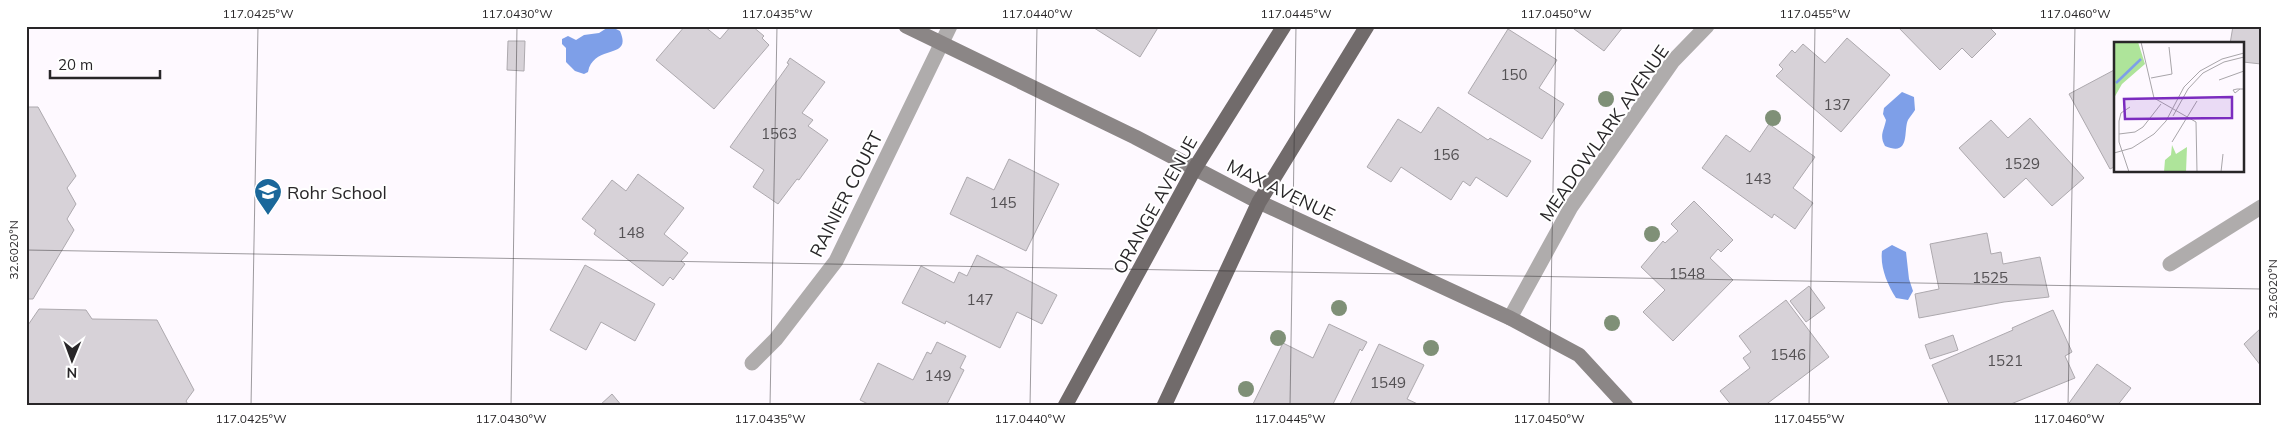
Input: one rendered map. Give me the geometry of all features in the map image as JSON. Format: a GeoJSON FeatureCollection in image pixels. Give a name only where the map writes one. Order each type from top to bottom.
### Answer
{"type":"FeatureCollection","features":[{"type":"Feature","properties":{"kind":"main road","name":"ORANGE AVENUE"},"geometry":{"type":"LineString","coordinates":[[1066,406],[1195,168],[1284,26]]}},
{"type":"Feature","properties":{"kind":"main road"},"geometry":{"type":"LineString","coordinates":[[1164,406],[1259,202],[1367,26]]}},
{"type":"Feature","properties":{"kind":"street","name":"MAX AVENUE"},"geometry":{"type":"LineString","coordinates":[[906,26],[1195,168],[1259,202],[1510,318],[1579,355],[1626,406]]}},
{"type":"Feature","properties":{"kind":"street","name":"RAINIER COURT"},"geometry":{"type":"LineString","coordinates":[[752,363],[776,339],[836,261],[950,26]]}},
{"type":"Feature","properties":{"kind":"street","name":"MEADOWLARK AVENUE"},"geometry":{"type":"LineString","coordinates":[[1510,318],[1571,207],[1673,61],[1707,26]]}},
{"type":"Feature","properties":{"kind":"street"},"geometry":{"type":"LineString","coordinates":[[2170,264],[2261,207]]}},
{"type":"Feature","properties":{"kind":"water"},"geometry":{"type":"Polygon","coordinates":[[[610,26],[620,31],[623,40],[621,46],[617,50],[597,58],[592,63],[588,72],[584,74],[575,71],[566,62],[566,48],[562,44],[562,39],[568,36],[576,40],[584,35],[599,33],[610,26]]]}},
{"type":"Feature","properties":{"kind":"water"},"geometry":{"type":"Polygon","coordinates":[[[1902,92],[1914,97],[1915,110],[1908,120],[1902,146],[1893,148],[1885,146],[1882,139],[1886,120],[1883,114],[1884,108],[1902,92]]]}},
{"type":"Feature","properties":{"kind":"water"},"geometry":{"type":"Polygon","coordinates":[[[1892,245],[1906,252],[1909,279],[1913,291],[1908,300],[1896,298],[1885,275],[1882,251],[1892,245]]]}},
{"type":"Feature","properties":{"kind":"building"},"geometry":{"type":"Polygon","coordinates":[[[685,26],[704,26],[720,39],[731,26],[752,26],[764,36],[762,38],[769,45],[714,109],[656,60],[685,26]]]}},
{"type":"Feature","properties":{"kind":"building"},"geometry":{"type":"Polygon","coordinates":[[[1091,26],[1159,26],[1140,57],[1091,26]]]}},
{"type":"Feature","properties":{"kind":"building"},"geometry":{"type":"Polygon","coordinates":[[[1570,26],[1622,26],[1623,27],[1604,51],[1570,26]]]}},
{"type":"Feature","properties":{"kind":"building"},"geometry":{"type":"Polygon","coordinates":[[[1897,26],[1988,26],[1996,34],[1972,58],[1962,48],[1940,70],[1897,26]]]}},
{"type":"Feature","properties":{"kind":"building"},"geometry":{"type":"Polygon","coordinates":[[[2233,26],[2261,26],[2261,64],[2244,62],[2244,42],[2230,42],[2233,26]]]}},
{"type":"Feature","properties":{"kind":"building"},"geometry":{"type":"Polygon","coordinates":[[[1508,29],[1557,60],[1539,88],[1564,104],[1542,139],[1468,93],[1508,29]]]}},
{"type":"Feature","properties":{"kind":"building"},"geometry":{"type":"Polygon","coordinates":[[[1847,38],[1890,75],[1841,132],[1776,76],[1783,69],[1779,65],[1792,50],[1795,53],[1803,44],[1825,63],[1847,38]]]}},
{"type":"Feature","properties":{"kind":"building"},"geometry":{"type":"Polygon","coordinates":[[[508,41],[525,41],[524,71],[507,70],[508,41]]]}},
{"type":"Feature","properties":{"kind":"building"},"geometry":{"type":"Polygon","coordinates":[[[790,58],[825,82],[802,113],[813,120],[808,126],[828,140],[799,180],[797,179],[778,204],[753,187],[764,170],[730,147],[789,64],[787,63],[790,58]]]}},
{"type":"Feature","properties":{"kind":"building"},"geometry":{"type":"Polygon","coordinates":[[[2114,70],[2114,167],[2110,169],[2069,94],[2114,70]]]}},
{"type":"Feature","properties":{"kind":"building"},"geometry":{"type":"Polygon","coordinates":[[[26,107],[38,107],[76,176],[67,188],[76,204],[67,219],[74,230],[33,299],[26,299],[26,107]]]}},
{"type":"Feature","properties":{"kind":"building"},"geometry":{"type":"Polygon","coordinates":[[[1438,107],[1488,140],[1490,138],[1531,161],[1507,197],[1476,177],[1470,186],[1463,181],[1451,200],[1401,167],[1391,182],[1367,167],[1398,119],[1421,133],[1438,107]]]}},
{"type":"Feature","properties":{"kind":"building"},"geometry":{"type":"Polygon","coordinates":[[[2030,118],[2084,178],[2052,206],[2026,178],[2004,198],[1959,148],[1991,120],[2008,138],[2030,118]]]}},
{"type":"Feature","properties":{"kind":"building"},"geometry":{"type":"Polygon","coordinates":[[[1769,124],[1815,157],[1793,188],[1813,203],[1795,229],[1774,214],[1772,218],[1702,168],[1726,135],[1750,152],[1769,124]]]}},
{"type":"Feature","properties":{"kind":"building"},"geometry":{"type":"Polygon","coordinates":[[[1009,159],[1059,184],[1026,251],[950,214],[967,177],[994,190],[1009,159]]]}},
{"type":"Feature","properties":{"kind":"building"},"geometry":{"type":"Polygon","coordinates":[[[638,174],[684,208],[664,234],[688,253],[681,261],[685,264],[673,280],[670,277],[663,286],[594,234],[596,230],[582,219],[612,180],[626,191],[638,174]]]}},
{"type":"Feature","properties":{"kind":"building"},"geometry":{"type":"Polygon","coordinates":[[[1694,201],[1733,240],[1721,252],[1718,249],[1710,258],[1733,280],[1673,341],[1643,312],[1665,290],[1641,267],[1663,241],[1665,243],[1678,231],[1671,224],[1694,201]]]}},
{"type":"Feature","properties":{"kind":"building"},"geometry":{"type":"Polygon","coordinates":[[[1987,233],[1991,254],[2001,252],[2003,264],[2040,257],[2049,297],[2004,302],[1919,318],[1915,294],[1939,289],[1930,244],[1987,233]]]}},
{"type":"Feature","properties":{"kind":"building"},"geometry":{"type":"Polygon","coordinates":[[[977,255],[1057,295],[1042,324],[1017,312],[1000,348],[946,321],[945,324],[902,303],[921,266],[954,283],[959,272],[967,276],[977,255]]]}},
{"type":"Feature","properties":{"kind":"building"},"geometry":{"type":"Polygon","coordinates":[[[585,265],[655,304],[635,341],[601,322],[586,350],[550,330],[585,265]]]}},
{"type":"Feature","properties":{"kind":"building"},"geometry":{"type":"Polygon","coordinates":[[[1809,286],[1825,308],[1806,322],[1790,301],[1809,286]]]}},
{"type":"Feature","properties":{"kind":"building"},"geometry":{"type":"Polygon","coordinates":[[[1786,300],[1829,357],[1764,406],[1732,406],[1720,391],[1750,368],[1743,358],[1751,352],[1739,336],[1786,300]]]}},
{"type":"Feature","properties":{"kind":"building"},"geometry":{"type":"Polygon","coordinates":[[[39,309],[86,310],[92,319],[157,320],[194,390],[186,401],[189,406],[26,406],[26,328],[39,309]]]}},
{"type":"Feature","properties":{"kind":"building"},"geometry":{"type":"Polygon","coordinates":[[[2053,310],[2072,352],[2065,356],[2075,378],[2006,406],[1950,406],[1932,365],[2013,330],[2012,328],[2053,310]]]}},
{"type":"Feature","properties":{"kind":"building"},"geometry":{"type":"Polygon","coordinates":[[[1329,324],[1367,342],[1362,351],[1360,349],[1332,406],[1252,406],[1283,343],[1313,358],[1329,324]]]}},
{"type":"Feature","properties":{"kind":"building"},"geometry":{"type":"Polygon","coordinates":[[[2261,328],[2261,366],[2244,344],[2261,328]]]}},
{"type":"Feature","properties":{"kind":"building"},"geometry":{"type":"Polygon","coordinates":[[[1953,335],[1958,350],[1930,359],[1925,345],[1953,335]]]}},
{"type":"Feature","properties":{"kind":"building"},"geometry":{"type":"Polygon","coordinates":[[[937,342],[966,356],[960,368],[964,370],[946,406],[872,406],[860,400],[878,363],[913,380],[927,352],[931,354],[937,342]]]}},
{"type":"Feature","properties":{"kind":"building"},"geometry":{"type":"Polygon","coordinates":[[[1379,344],[1424,365],[1407,399],[1422,406],[1349,406],[1379,344]]]}},
{"type":"Feature","properties":{"kind":"building"},"geometry":{"type":"Polygon","coordinates":[[[2097,364],[2131,388],[2117,406],[2067,406],[2097,364]]]}},
{"type":"Feature","properties":{"kind":"building"},"geometry":{"type":"Polygon","coordinates":[[[612,394],[622,406],[599,406],[612,394]]]}},
{"type":"Feature","properties":{"kind":"place","name":"Rohr School"},"geometry":{"type":"Point","coordinates":[268,216]}}]}
